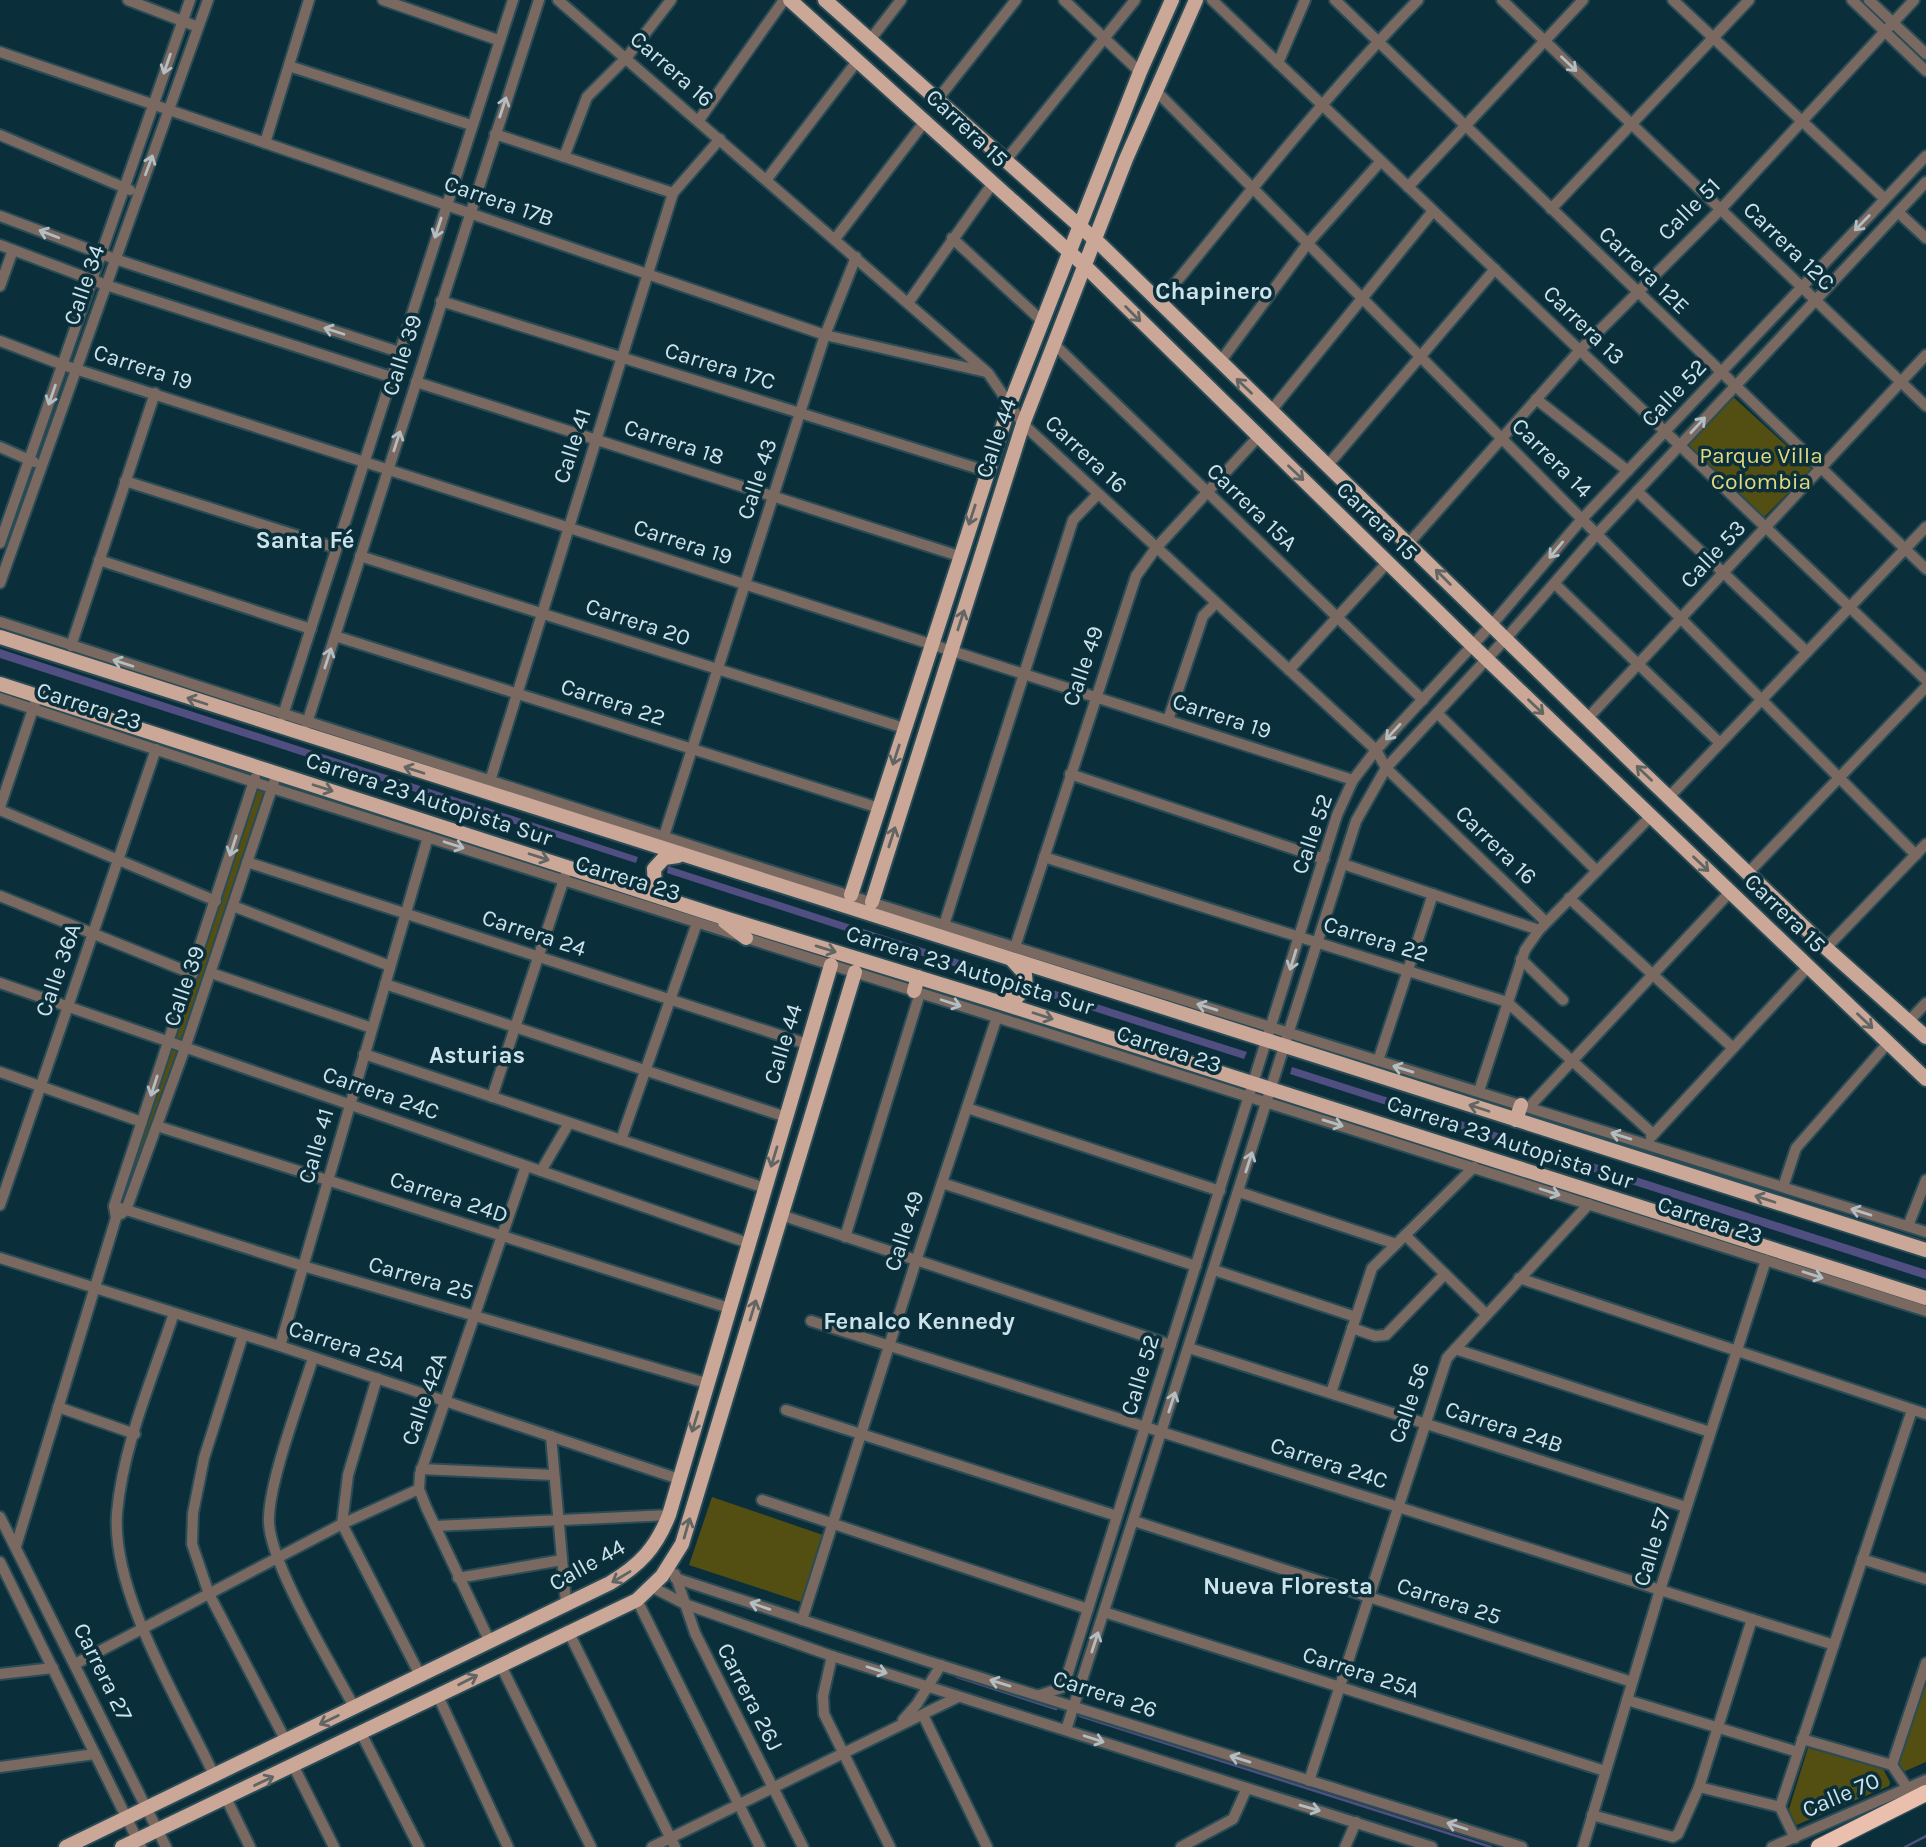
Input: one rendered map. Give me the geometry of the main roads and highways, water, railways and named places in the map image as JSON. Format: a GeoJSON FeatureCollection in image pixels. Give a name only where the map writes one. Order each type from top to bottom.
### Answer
{"type":"FeatureCollection","features":[{"type":"Feature","properties":{"kind":"highway"},"geometry":{"type":"LineString","coordinates":[[1819,1847],[1926,1793]]}},
{"type":"Feature","properties":{"kind":"main road","name":"Carrera 15"},"geometry":{"type":"LineString","coordinates":[[790,0],[1085,266],[1387,563],[1926,1079]]}},
{"type":"Feature","properties":{"kind":"main road","name":"Carrera 15"},"geometry":{"type":"LineString","coordinates":[[825,0],[1095,240],[1587,719],[1826,948],[1926,1037]]}},
{"type":"Feature","properties":{"kind":"main road","name":"Calle 44"},"geometry":{"type":"LineString","coordinates":[[851,895],[986,471],[1010,404],[1140,72],[1172,0]]}},
{"type":"Feature","properties":{"kind":"main road","name":"Calle 44"},"geometry":{"type":"LineString","coordinates":[[872,902],[1023,424],[1126,159],[1196,0]]}},
{"type":"Feature","properties":{"kind":"main road","name":"Carrera 23 Autopista Sur"},"geometry":{"type":"LineString","coordinates":[[0,636],[583,817],[690,857],[795,884],[1270,1034],[1516,1120],[1926,1250]]}},
{"type":"Feature","properties":{"kind":"main road","name":"Carrera 23 Autopista Sur"},"geometry":{"type":"LineString","coordinates":[[0,684],[35,703],[566,874],[675,902],[788,938],[918,987],[995,1001],[1251,1091],[1363,1119],[1926,1298]]}},
{"type":"Feature","properties":{"kind":"main road"},"geometry":{"type":"LineString","coordinates":[[675,902],[655,887],[654,869],[664,858],[690,857]]}},
{"type":"Feature","properties":{"kind":"main road"},"geometry":{"type":"LineString","coordinates":[[715,915],[746,938]]}},
{"type":"Feature","properties":{"kind":"main road"},"geometry":{"type":"LineString","coordinates":[[763,943],[788,938]]}},
{"type":"Feature","properties":{"kind":"main road"},"geometry":{"type":"LineString","coordinates":[[995,1001],[1013,1000],[1026,988],[1023,970],[1011,953]]}},
{"type":"Feature","properties":{"kind":"main road","name":"Calle 44"},"geometry":{"type":"LineString","coordinates":[[66,1847],[610,1583],[638,1566],[657,1542],[669,1515],[684,1456],[831,965]]}},
{"type":"Feature","properties":{"kind":"main road"},"geometry":{"type":"LineString","coordinates":[[122,1847],[139,1843],[158,1830],[637,1600],[652,1587],[674,1560],[707,1462],[855,972]]}},
{"type":"Feature","properties":{"kind":"main road"},"geometry":{"type":"LineString","coordinates":[[800,1068],[825,1076]]}},
{"type":"Feature","properties":{"kind":"main road"},"geometry":{"type":"LineString","coordinates":[[1516,1120],[1525,1106]]}},
{"type":"Feature","properties":{"kind":"main road"},"geometry":{"type":"LineString","coordinates":[[1363,1119],[1379,1137]]}},
{"type":"Feature","properties":{"kind":"main road"},"geometry":{"type":"LineString","coordinates":[[1436,1155],[1456,1149]]}},
{"type":"Feature","properties":{"kind":"main road"},"geometry":{"type":"LineString","coordinates":[[1723,1234],[1739,1251]]}},
{"type":"Feature","properties":{"kind":"main road"},"geometry":{"type":"LineString","coordinates":[[1768,1261],[1790,1255]]}},
{"type":"Feature","properties":{"kind":"main road"},"geometry":{"type":"LineString","coordinates":[[684,1456],[707,1462]]}},
{"type":"Feature","properties":{"kind":"main road"},"geometry":{"type":"LineString","coordinates":[[390,1689],[395,1716]]}},
{"type":"Feature","properties":{"kind":"main road"},"geometry":{"type":"LineString","coordinates":[[376,1697],[395,1716]]}},
{"type":"Feature","properties":{"kind":"waterway"},"geometry":{"type":"LineString","coordinates":[[957,1677],[1056,1709]]}},
{"type":"Feature","properties":{"kind":"waterway"},"geometry":{"type":"LineString","coordinates":[[1080,1716],[1491,1847]]}},
{"type":"Feature","properties":{"kind":"waterway"},"geometry":{"type":"LineString","coordinates":[[1905,1847],[1926,1836]]}},
{"type":"Feature","properties":{"kind":"district","name":"Chapinero"},"geometry":{"type":"Point","coordinates":[1214,291]}},
{"type":"Feature","properties":{"kind":"district","name":"Santa Fé"},"geometry":{"type":"Point","coordinates":[305,540]}},
{"type":"Feature","properties":{"kind":"district","name":"Asturias"},"geometry":{"type":"Point","coordinates":[477,1055]}},
{"type":"Feature","properties":{"kind":"district","name":"Fenalco Kennedy"},"geometry":{"type":"Point","coordinates":[919,1321]}},
{"type":"Feature","properties":{"kind":"district","name":"Nueva Floresta"},"geometry":{"type":"Point","coordinates":[1288,1586]}},
{"type":"Feature","properties":{"kind":"park label","name":"Parque Villa Colombia"},"geometry":{"type":"Point","coordinates":[1761,468]}}]}
